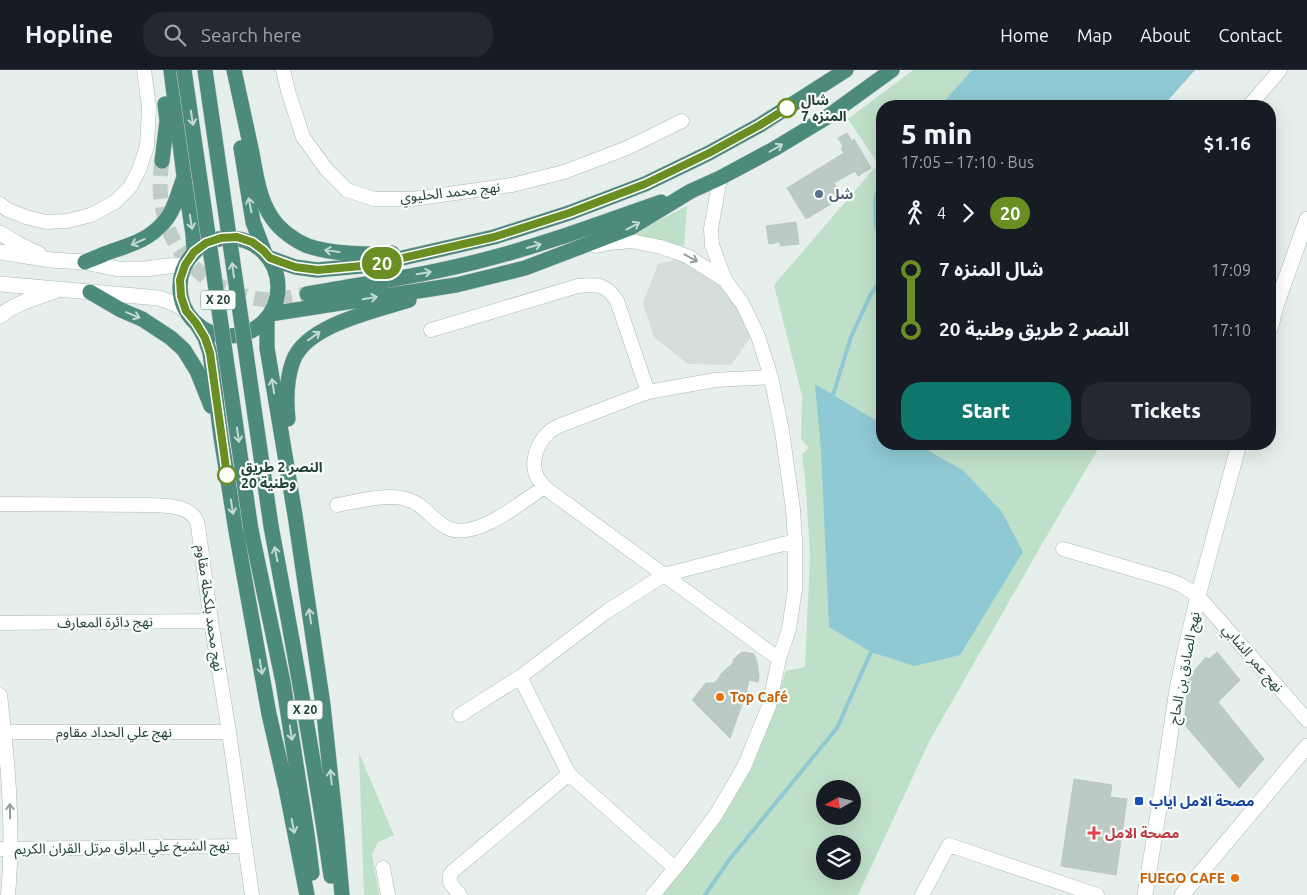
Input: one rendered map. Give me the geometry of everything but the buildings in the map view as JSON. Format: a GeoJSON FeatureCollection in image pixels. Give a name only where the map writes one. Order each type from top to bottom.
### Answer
{"type":"FeatureCollection","features":[{"type":"Feature","properties":{"kind":"highway"},"geometry":{"type":"LineString","coordinates":[[162,70],[167,121],[162,161]]}},
{"type":"Feature","properties":{"kind":"highway"},"geometry":{"type":"LineString","coordinates":[[171,70],[194,252]]}},
{"type":"Feature","properties":{"kind":"highway","name":"X 20"},"geometry":{"type":"LineString","coordinates":[[184,70],[251,530],[283,682],[315,895]]}},
{"type":"Feature","properties":{"kind":"highway","name":"X 20"},"geometry":{"type":"LineString","coordinates":[[204,70],[270,526],[304,701],[334,895]]}},
{"type":"Feature","properties":{"kind":"highway"},"geometry":{"type":"LineString","coordinates":[[232,70],[259,186],[266,206],[272,219],[295,240],[308,246],[332,251],[373,254],[450,247]]}},
{"type":"Feature","properties":{"kind":"highway"},"geometry":{"type":"LineString","coordinates":[[196,323],[209,332],[224,336],[240,335],[254,330],[268,317],[277,301],[279,286],[277,272],[267,255],[253,222],[248,197],[232,70]]}},
{"type":"Feature","properties":{"kind":"highway"},"geometry":{"type":"LineString","coordinates":[[307,895],[269,714],[236,531],[210,353],[205,338],[186,311],[181,296],[180,280],[185,265],[194,252],[206,243],[229,237],[237,237],[252,242],[267,255],[295,267],[318,270],[372,265],[494,237],[569,213],[645,184],[709,153],[760,125],[846,70]]}},
{"type":"Feature","properties":{"kind":"highway"},"geometry":{"type":"LineString","coordinates":[[307,294],[487,259],[555,239],[691,191],[774,149],[827,117],[892,70]]}},
{"type":"Feature","properties":{"kind":"highway"},"geometry":{"type":"LineString","coordinates":[[85,262],[128,247],[148,237],[165,222],[175,202],[184,176]]}},
{"type":"Feature","properties":{"kind":"highway"},"geometry":{"type":"LineString","coordinates":[[268,317],[456,285],[525,268],[630,228],[691,191]]}},
{"type":"Feature","properties":{"kind":"highway"},"geometry":{"type":"LineString","coordinates":[[295,515],[286,400],[288,379],[293,360],[301,347],[313,336],[343,321],[456,285]]}},
{"type":"Feature","properties":{"kind":"highway"},"geometry":{"type":"LineString","coordinates":[[90,292],[159,329],[184,350],[201,380],[221,437]]}},
{"type":"Feature","properties":{"kind":"highway"},"geometry":{"type":"LineString","coordinates":[[268,317],[267,348],[295,515],[323,705],[342,895]]}},
{"type":"Feature","properties":{"kind":"street"},"geometry":{"type":"LineString","coordinates":[[0,204],[8,210],[46,222],[68,221],[91,214],[114,202],[130,186],[139,170],[147,146],[149,107],[144,70]]}},
{"type":"Feature","properties":{"kind":"street","name":"نهج محمد الحليوي"},"geometry":{"type":"LineString","coordinates":[[283,70],[303,136],[309,145],[326,169],[347,190],[374,199],[413,199],[512,186],[564,172],[627,148],[682,122]]}},
{"type":"Feature","properties":{"kind":"street"},"geometry":{"type":"LineString","coordinates":[[1254,100],[1280,70]]}},
{"type":"Feature","properties":{"kind":"street"},"geometry":{"type":"LineString","coordinates":[[653,895],[715,816],[744,767],[769,706],[779,659],[789,629],[795,588],[795,541],[789,476],[772,377],[758,336],[742,303],[725,280],[712,245],[711,230],[720,178]]}},
{"type":"Feature","properties":{"kind":"street"},"geometry":{"type":"LineString","coordinates":[[1276,294],[1307,219]]}},
{"type":"Feature","properties":{"kind":"street"},"geometry":{"type":"LineString","coordinates":[[0,233],[51,260]]}},
{"type":"Feature","properties":{"kind":"street"},"geometry":{"type":"LineString","coordinates":[[559,255],[609,243],[631,241],[661,246],[687,256],[725,280]]}},
{"type":"Feature","properties":{"kind":"street"},"geometry":{"type":"LineString","coordinates":[[0,252],[51,260],[85,262],[118,269],[145,269],[185,265]]}},
{"type":"Feature","properties":{"kind":"street"},"geometry":{"type":"LineString","coordinates":[[0,284],[159,298],[186,311]]}},
{"type":"Feature","properties":{"kind":"street"},"geometry":{"type":"LineString","coordinates":[[431,330],[578,286],[592,284],[602,286],[611,291],[617,301],[648,392]]}},
{"type":"Feature","properties":{"kind":"street"},"geometry":{"type":"LineString","coordinates":[[0,316],[7,310],[28,301],[61,290]]}},
{"type":"Feature","properties":{"kind":"street"},"geometry":{"type":"LineString","coordinates":[[772,377],[715,380],[648,392],[549,431],[540,441],[534,465],[537,476],[544,487],[779,659]]}},
{"type":"Feature","properties":{"kind":"street","name":"نهج الصادق بن الحاج"},"geometry":{"type":"LineString","coordinates":[[1144,895],[1162,796],[1177,689],[1198,596],[1237,450]]}},
{"type":"Feature","properties":{"kind":"street"},"geometry":{"type":"LineString","coordinates":[[337,505],[384,497],[400,497],[418,503],[445,527],[455,531],[465,531],[498,519],[544,487]]}},
{"type":"Feature","properties":{"kind":"street","name":"نهج محمد بلكحلة مقاوم"},"geometry":{"type":"LineString","coordinates":[[0,504],[151,505],[173,507],[186,511],[195,517],[198,526],[252,895]]}},
{"type":"Feature","properties":{"kind":"street"},"geometry":{"type":"LineString","coordinates":[[460,715],[520,677],[606,612],[664,575],[795,541]]}},
{"type":"Feature","properties":{"kind":"street","name":"نهج عمر الشابي"},"geometry":{"type":"LineString","coordinates":[[1063,550],[1168,580],[1198,596],[1307,720]]}},
{"type":"Feature","properties":{"kind":"street","name":"نهج دائرة المعارف"},"geometry":{"type":"LineString","coordinates":[[0,623],[211,621]]}},
{"type":"Feature","properties":{"kind":"street"},"geometry":{"type":"LineString","coordinates":[[520,677],[569,774],[675,868]]}},
{"type":"Feature","properties":{"kind":"street"},"geometry":{"type":"LineString","coordinates":[[0,695],[2,732],[8,774],[6,849],[8,895]]}},
{"type":"Feature","properties":{"kind":"street","name":"نهج علي الحداد مقاوم"},"geometry":{"type":"LineString","coordinates":[[2,732],[229,732]]}},
{"type":"Feature","properties":{"kind":"street"},"geometry":{"type":"LineString","coordinates":[[1182,895],[1307,746]]}},
{"type":"Feature","properties":{"kind":"street"},"geometry":{"type":"LineString","coordinates":[[460,895],[450,883],[450,875],[453,871],[569,774]]}},
{"type":"Feature","properties":{"kind":"street"},"geometry":{"type":"LineString","coordinates":[[922,895],[949,845],[1097,895]]}},
{"type":"Feature","properties":{"kind":"street","name":"نهج الشيخ علي البراق مرتل القران الكريم"},"geometry":{"type":"LineString","coordinates":[[6,849],[244,846]]}},
{"type":"Feature","properties":{"kind":"street"},"geometry":{"type":"LineString","coordinates":[[383,868],[388,895]]}},
{"type":"Feature","properties":{"kind":"shaded area"},"geometry":{"type":"Polygon","coordinates":[[[681,258],[710,276],[735,301],[750,338],[731,365],[688,364],[654,337],[643,303],[658,264],[681,258]]]}},
{"type":"Feature","properties":{"kind":"green space"},"geometry":{"type":"Polygon","coordinates":[[[913,70],[972,70],[945,100],[876,100],[876,161],[848,119],[913,70]]]}},
{"type":"Feature","properties":{"kind":"green space"},"geometry":{"type":"Polygon","coordinates":[[[876,166],[874,227],[876,232],[876,450],[1097,450],[929,742],[858,895],[660,895],[770,717],[786,671],[805,667],[810,555],[802,454],[809,448],[801,439],[802,396],[774,285],[876,166]]]}},
{"type":"Feature","properties":{"kind":"green space"},"geometry":{"type":"Polygon","coordinates":[[[687,206],[684,246],[632,234],[687,206]]]}},
{"type":"Feature","properties":{"kind":"green space"},"geometry":{"type":"Polygon","coordinates":[[[359,753],[394,835],[378,842],[372,854],[379,895],[364,895],[359,753]]]}},
{"type":"Feature","properties":{"kind":"water"},"geometry":{"type":"Polygon","coordinates":[[[972,70],[1195,70],[1168,100],[945,100],[972,70]]]}},
{"type":"Feature","properties":{"kind":"water"},"geometry":{"type":"Polygon","coordinates":[[[876,189],[876,232],[874,227],[873,201],[876,189]]]}},
{"type":"Feature","properties":{"kind":"water"},"geometry":{"type":"Polygon","coordinates":[[[815,384],[876,420],[876,450],[927,450],[964,471],[1002,512],[1023,552],[960,655],[914,666],[871,652],[829,627],[821,450],[815,384]]]}},
{"type":"Feature","properties":{"kind":"waterway"},"geometry":{"type":"LineString","coordinates":[[833,395],[851,337],[876,287]]}},
{"type":"Feature","properties":{"kind":"waterway"},"geometry":{"type":"LineString","coordinates":[[705,895],[729,860],[837,728],[871,652]]}},
{"type":"Feature","properties":{"kind":"tunnel"},"geometry":{"type":"LineString","coordinates":[[162,161],[161,201],[165,220],[172,238],[194,268],[228,290],[250,297],[273,300],[307,294]]}},
{"type":"Feature","properties":{"kind":"bus line","name":"20"},"geometry":{"type":"LineString","coordinates":[[227,475],[210,353],[205,338],[186,311],[181,296],[180,280],[185,265],[194,252],[206,243],[221,238],[237,237],[252,242],[270,258],[295,267],[318,270],[372,265],[494,237],[569,213],[645,184],[709,153],[787,108]]}},
{"type":"Feature","properties":{"kind":"place","name":"شال المنزه 7"},"geometry":{"type":"Point","coordinates":[787,108]}},
{"type":"Feature","properties":{"kind":"place","name":"شل"},"geometry":{"type":"Point","coordinates":[819,194]}},
{"type":"Feature","properties":{"kind":"place","name":"النصر 2 طريق وطنية 20"},"geometry":{"type":"Point","coordinates":[227,475]}},
{"type":"Feature","properties":{"kind":"place","name":"Top Café"},"geometry":{"type":"Point","coordinates":[720,697]}},
{"type":"Feature","properties":{"kind":"place","name":"مصحة الامل اياب"},"geometry":{"type":"Point","coordinates":[1139,801]}},
{"type":"Feature","properties":{"kind":"place","name":"مصحة الامل"},"geometry":{"type":"Point","coordinates":[1094,833]}},
{"type":"Feature","properties":{"kind":"place","name":"FUEGO CAFE"},"geometry":{"type":"Point","coordinates":[1235,878]}}]}
